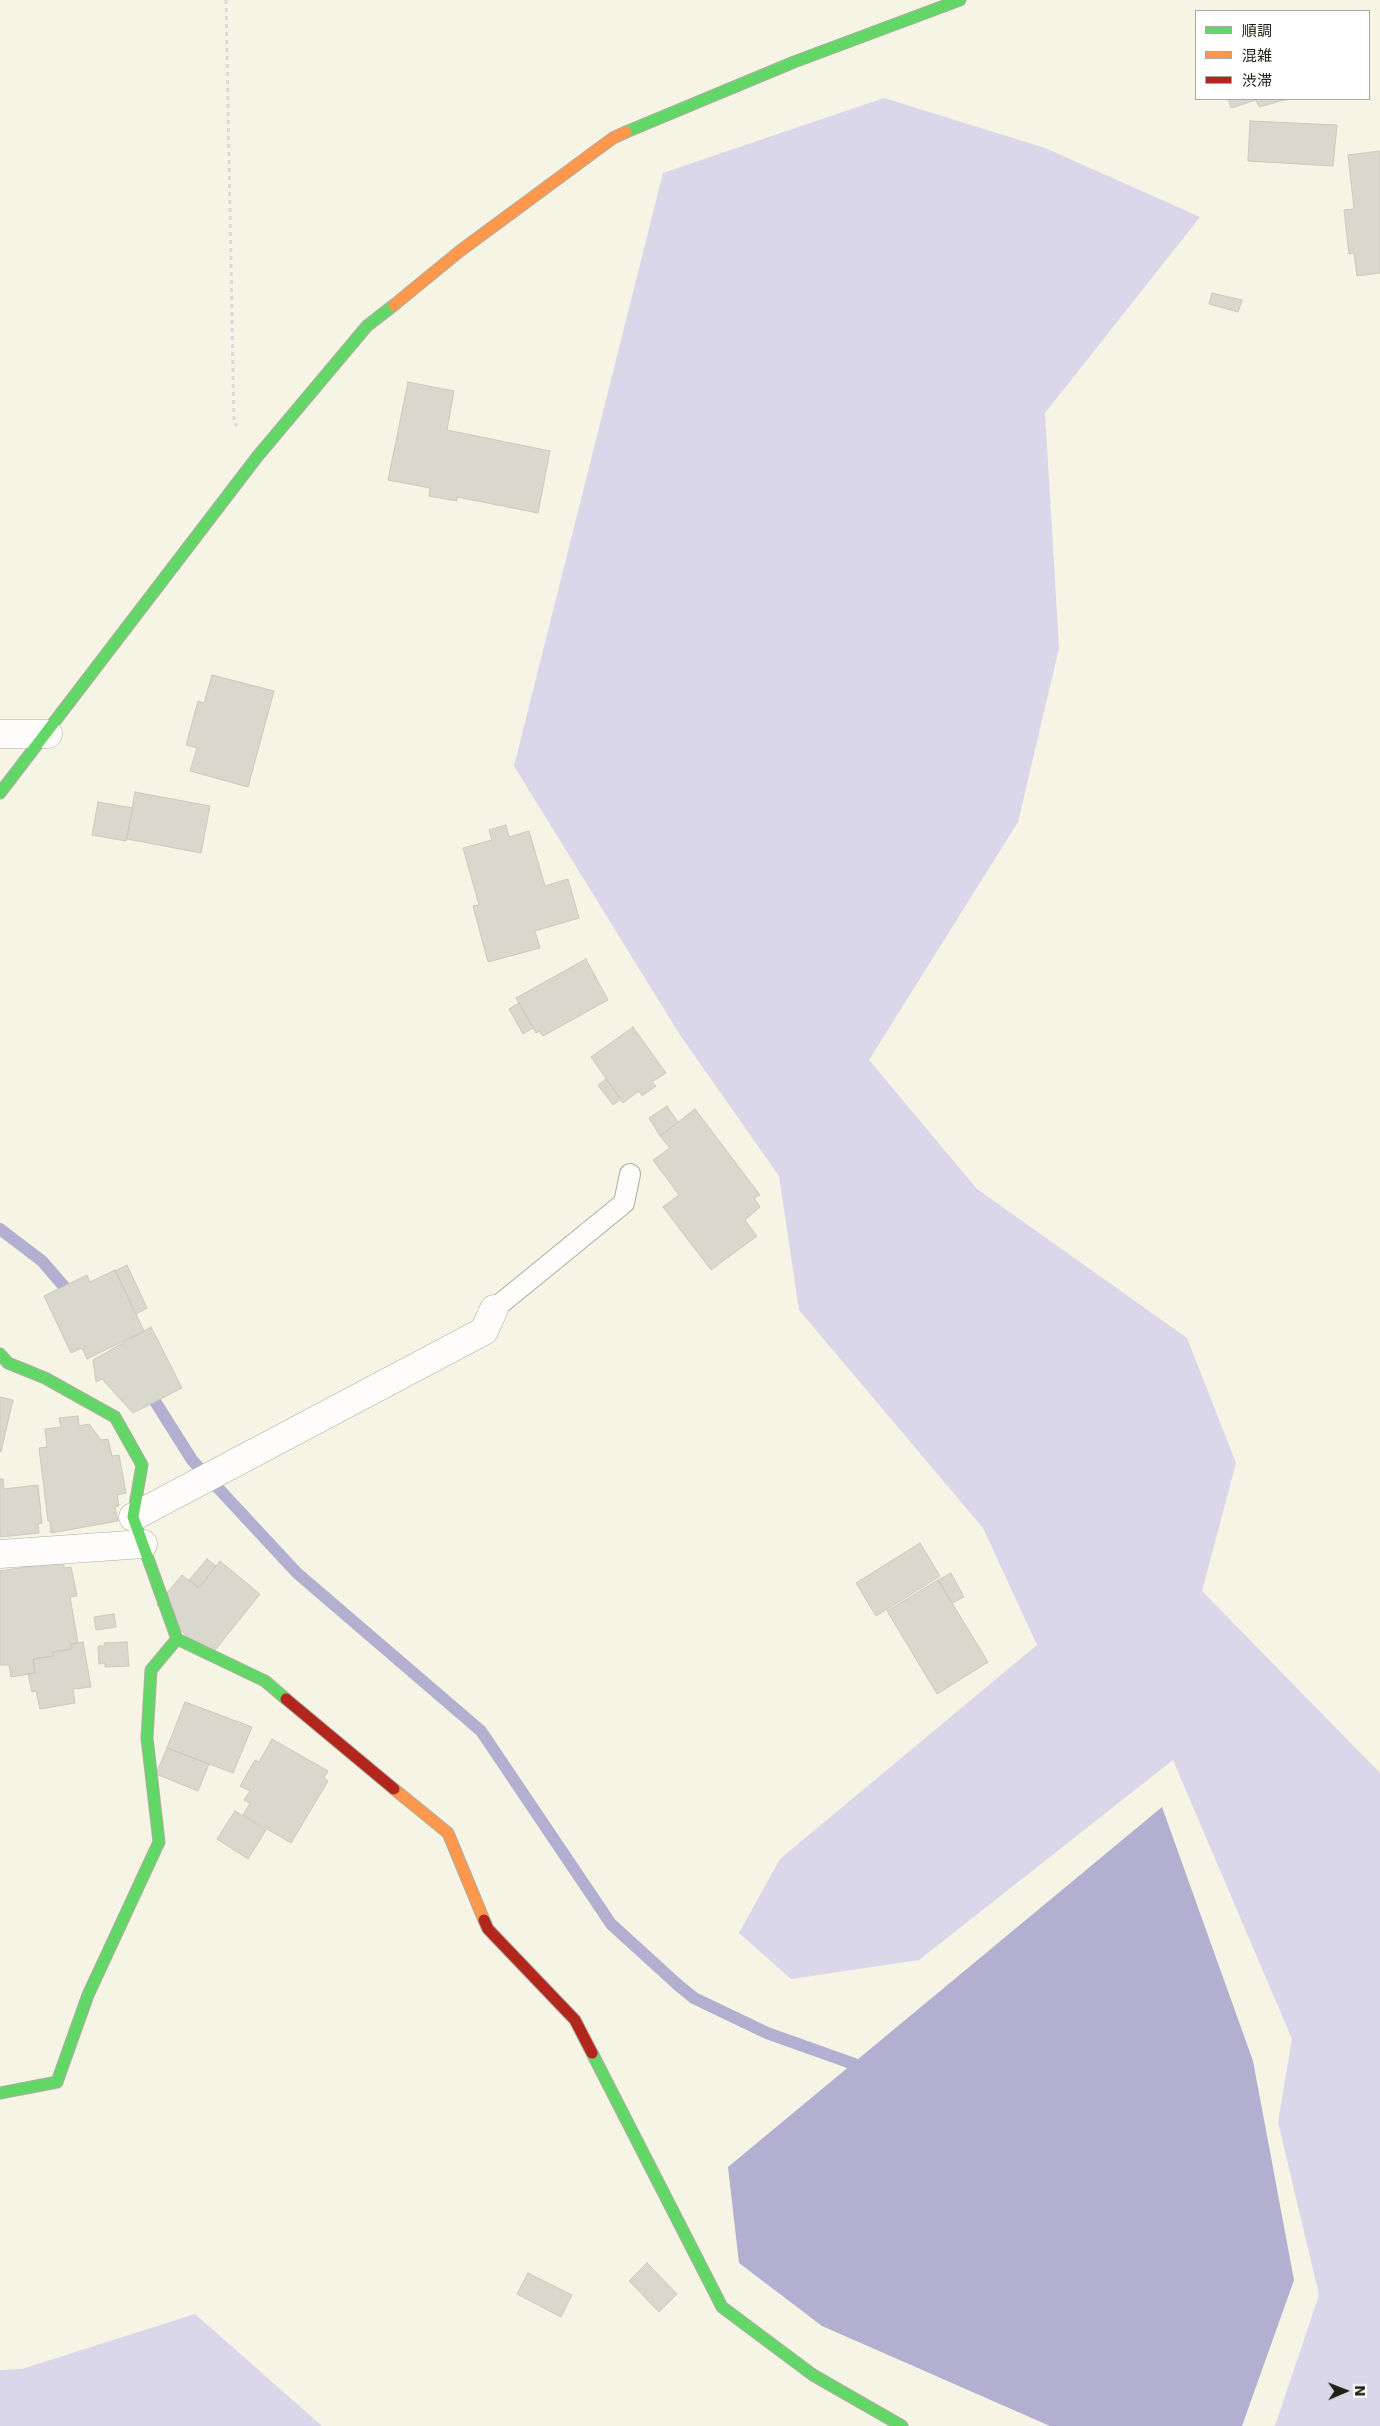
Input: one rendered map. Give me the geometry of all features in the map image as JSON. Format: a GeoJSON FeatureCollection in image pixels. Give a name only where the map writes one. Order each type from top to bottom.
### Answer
{"type":"FeatureCollection","features":[{"type":"Feature","properties":{"kind":"street"},"geometry":{"type":"LineString","coordinates":[[0,793],[48,734],[258,457],[367,326],[460,251],[613,138],[794,62],[960,0]]}},
{"type":"Feature","properties":{"kind":"street"},"geometry":{"type":"LineString","coordinates":[[0,734],[48,734]]}},
{"type":"Feature","properties":{"kind":"street"},"geometry":{"type":"LineString","coordinates":[[133,1517],[484,1331],[494,1309]]}},
{"type":"Feature","properties":{"kind":"street"},"geometry":{"type":"LineString","coordinates":[[0,1354],[8,1363],[45,1378],[115,1417],[142,1465],[133,1517],[177,1639],[266,1681],[448,1834],[488,1929],[575,2020],[722,2307],[813,2376],[902,2426]]}},
{"type":"Feature","properties":{"kind":"street"},"geometry":{"type":"LineString","coordinates":[[0,1554],[142,1544]]}},
{"type":"Feature","properties":{"kind":"street"},"geometry":{"type":"LineString","coordinates":[[0,2093],[57,2082],[88,1995],[159,1842],[147,1738],[151,1670],[177,1639]]}},
{"type":"Feature","properties":{"kind":"lane"},"geometry":{"type":"LineString","coordinates":[[494,1309],[624,1203],[630,1174]]}},
{"type":"Feature","properties":{"kind":"path"},"geometry":{"type":"LineString","coordinates":[[226,0],[234,423],[258,457]]}},
{"type":"Feature","properties":{"kind":"shaded area"},"geometry":{"type":"Polygon","coordinates":[[[884,98],[1045,148],[1200,217],[1045,413],[1059,648],[1018,822],[869,1060],[977,1189],[1187,1338],[1236,1463],[1202,1591],[1380,1773],[1380,2426],[1275,2426],[1319,2295],[1278,2122],[1292,2039],[1173,1760],[919,1960],[791,1979],[739,1933],[780,1859],[1037,1645],[983,1528],[799,1310],[779,1176],[680,1035],[514,766],[663,173],[884,98]]]}},
{"type":"Feature","properties":{"kind":"shaded area"},"geometry":{"type":"Polygon","coordinates":[[[1162,1807],[1253,2061],[1294,2280],[1242,2426],[1050,2426],[822,2326],[739,2263],[728,2167],[1162,1807]]]}},
{"type":"Feature","properties":{"kind":"shaded area"},"geometry":{"type":"Polygon","coordinates":[[[195,2314],[322,2426],[0,2426],[0,2370],[22,2369],[195,2314]]]}},
{"type":"Feature","properties":{"kind":"building"},"geometry":{"type":"Polygon","coordinates":[[[1228,100],[1256,100],[1231,108],[1228,100]]]}},
{"type":"Feature","properties":{"kind":"building"},"geometry":{"type":"Polygon","coordinates":[[[1256,100],[1284,100],[1259,107],[1256,100]]]}},
{"type":"Feature","properties":{"kind":"building"},"geometry":{"type":"Polygon","coordinates":[[[1250,121],[1337,125],[1333,166],[1248,161],[1250,121]]]}},
{"type":"Feature","properties":{"kind":"building"},"geometry":{"type":"Polygon","coordinates":[[[1380,151],[1380,273],[1357,276],[1354,253],[1349,254],[1344,210],[1354,209],[1348,155],[1380,151]]]}},
{"type":"Feature","properties":{"kind":"building"},"geometry":{"type":"Polygon","coordinates":[[[1212,293],[1242,300],[1238,312],[1209,304],[1212,293]]]}},
{"type":"Feature","properties":{"kind":"building"},"geometry":{"type":"Polygon","coordinates":[[[408,382],[454,391],[447,430],[550,451],[538,513],[457,497],[457,501],[429,496],[430,488],[388,480],[408,382]]]}},
{"type":"Feature","properties":{"kind":"building"},"geometry":{"type":"Polygon","coordinates":[[[212,675],[274,691],[248,787],[190,771],[197,748],[186,745],[198,701],[204,703],[212,675]]]}},
{"type":"Feature","properties":{"kind":"building"},"geometry":{"type":"Polygon","coordinates":[[[135,792],[210,806],[201,853],[127,839],[135,792]]]}},
{"type":"Feature","properties":{"kind":"building"},"geometry":{"type":"Polygon","coordinates":[[[98,802],[133,808],[126,841],[92,835],[98,802]]]}},
{"type":"Feature","properties":{"kind":"building"},"geometry":{"type":"Polygon","coordinates":[[[506,825],[509,837],[529,831],[545,886],[568,879],[579,918],[535,931],[540,948],[488,962],[473,906],[479,905],[463,848],[492,840],[489,830],[506,825]]]}},
{"type":"Feature","properties":{"kind":"building"},"geometry":{"type":"Polygon","coordinates":[[[586,959],[608,1000],[543,1036],[539,1031],[536,1033],[516,998],[586,959]]]}},
{"type":"Feature","properties":{"kind":"building"},"geometry":{"type":"Polygon","coordinates":[[[519,1003],[533,1028],[523,1034],[509,1009],[519,1003]]]}},
{"type":"Feature","properties":{"kind":"building"},"geometry":{"type":"Polygon","coordinates":[[[633,1027],[666,1073],[652,1082],[656,1086],[642,1096],[639,1091],[623,1103],[591,1057],[633,1027]]]}},
{"type":"Feature","properties":{"kind":"building"},"geometry":{"type":"Polygon","coordinates":[[[606,1079],[621,1099],[613,1105],[598,1085],[606,1079]]]}},
{"type":"Feature","properties":{"kind":"building"},"geometry":{"type":"Polygon","coordinates":[[[667,1106],[678,1122],[660,1136],[649,1118],[667,1106]]]}},
{"type":"Feature","properties":{"kind":"building"},"geometry":{"type":"Polygon","coordinates":[[[695,1109],[760,1195],[754,1198],[760,1207],[745,1220],[757,1236],[711,1270],[663,1207],[679,1195],[653,1160],[670,1148],[660,1136],[695,1109]]]}},
{"type":"Feature","properties":{"kind":"building"},"geometry":{"type":"Polygon","coordinates":[[[127,1265],[147,1308],[136,1314],[115,1271],[127,1265]]]}},
{"type":"Feature","properties":{"kind":"building"},"geometry":{"type":"Polygon","coordinates":[[[115,1270],[144,1331],[87,1359],[82,1348],[71,1353],[44,1296],[87,1275],[90,1282],[115,1270]]]}},
{"type":"Feature","properties":{"kind":"building"},"geometry":{"type":"Polygon","coordinates":[[[151,1327],[182,1388],[133,1413],[102,1379],[96,1382],[93,1360],[151,1327]]]}},
{"type":"Feature","properties":{"kind":"building"},"geometry":{"type":"Polygon","coordinates":[[[0,1397],[13,1400],[1,1452],[0,1452],[0,1397]]]}},
{"type":"Feature","properties":{"kind":"building"},"geometry":{"type":"Polygon","coordinates":[[[78,1416],[79,1426],[89,1424],[101,1440],[108,1439],[112,1456],[119,1455],[126,1493],[117,1495],[119,1506],[115,1507],[118,1521],[51,1533],[39,1448],[47,1447],[45,1429],[61,1427],[59,1418],[78,1416]]]}},
{"type":"Feature","properties":{"kind":"building"},"geometry":{"type":"Polygon","coordinates":[[[0,1479],[3,1479],[4,1489],[38,1485],[42,1523],[38,1524],[39,1533],[0,1537],[0,1479]]]}},
{"type":"Feature","properties":{"kind":"building"},"geometry":{"type":"Polygon","coordinates":[[[920,1543],[940,1576],[876,1616],[856,1583],[920,1543]]]}},
{"type":"Feature","properties":{"kind":"building"},"geometry":{"type":"Polygon","coordinates":[[[207,1559],[216,1566],[199,1588],[189,1580],[207,1559]]]}},
{"type":"Feature","properties":{"kind":"building"},"geometry":{"type":"Polygon","coordinates":[[[64,1561],[64,1568],[71,1567],[77,1596],[70,1597],[78,1643],[71,1644],[71,1649],[53,1652],[53,1656],[33,1659],[35,1673],[11,1677],[9,1665],[0,1665],[0,1571],[64,1561]]]}},
{"type":"Feature","properties":{"kind":"building"},"geometry":{"type":"Polygon","coordinates":[[[220,1561],[260,1594],[208,1659],[157,1605],[182,1575],[199,1588],[220,1561]]]}},
{"type":"Feature","properties":{"kind":"building"},"geometry":{"type":"Polygon","coordinates":[[[951,1573],[964,1597],[952,1603],[938,1580],[951,1573]]]}},
{"type":"Feature","properties":{"kind":"building"},"geometry":{"type":"Polygon","coordinates":[[[938,1580],[988,1662],[937,1694],[887,1611],[938,1580]]]}},
{"type":"Feature","properties":{"kind":"building"},"geometry":{"type":"Polygon","coordinates":[[[114,1614],[116,1627],[96,1630],[94,1617],[114,1614]]]}},
{"type":"Feature","properties":{"kind":"building"},"geometry":{"type":"Polygon","coordinates":[[[83,1642],[91,1687],[73,1689],[75,1703],[40,1709],[36,1691],[32,1692],[28,1674],[35,1673],[33,1659],[53,1656],[53,1652],[71,1649],[71,1644],[83,1642]]]}},
{"type":"Feature","properties":{"kind":"building"},"geometry":{"type":"Polygon","coordinates":[[[127,1642],[129,1666],[105,1667],[105,1663],[99,1664],[98,1646],[105,1646],[104,1643],[127,1642]]]}},
{"type":"Feature","properties":{"kind":"building"},"geometry":{"type":"Polygon","coordinates":[[[185,1702],[252,1727],[233,1773],[167,1748],[185,1702]]]}},
{"type":"Feature","properties":{"kind":"building"},"geometry":{"type":"Polygon","coordinates":[[[272,1739],[328,1771],[324,1778],[328,1781],[291,1843],[243,1815],[250,1803],[244,1800],[250,1791],[240,1786],[255,1760],[259,1762],[272,1739]]]}},
{"type":"Feature","properties":{"kind":"building"},"geometry":{"type":"Polygon","coordinates":[[[167,1748],[209,1764],[198,1791],[156,1774],[167,1748]]]}},
{"type":"Feature","properties":{"kind":"building"},"geometry":{"type":"Polygon","coordinates":[[[235,1811],[266,1830],[248,1859],[217,1839],[235,1811]]]}},
{"type":"Feature","properties":{"kind":"building"},"geometry":{"type":"Polygon","coordinates":[[[647,2263],[677,2294],[659,2312],[629,2281],[647,2263]]]}},
{"type":"Feature","properties":{"kind":"building"},"geometry":{"type":"Polygon","coordinates":[[[528,2273],[572,2295],[561,2317],[517,2294],[528,2273]]]}},
{"type":"Feature","properties":{"kind":"waterway"},"geometry":{"type":"LineString","coordinates":[[0,1229],[42,1261],[74,1298]]}},
{"type":"Feature","properties":{"kind":"waterway"},"geometry":{"type":"LineString","coordinates":[[146,1387],[192,1460],[297,1573],[481,1731],[611,1924],[694,1998],[767,2033],[854,2064]]}},
{"type":"Feature","properties":{"kind":"traffic: fast"},"geometry":{"type":"LineString","coordinates":[[626,132],[794,62],[960,0]]}},
{"type":"Feature","properties":{"kind":"traffic: fast"},"geometry":{"type":"LineString","coordinates":[[0,793],[257,457],[367,326],[394,305]]}},
{"type":"Feature","properties":{"kind":"traffic: fast"},"geometry":{"type":"LineString","coordinates":[[0,1354],[8,1363],[45,1378],[115,1417],[142,1465],[133,1517],[177,1639],[265,1681],[286,1699]]}},
{"type":"Feature","properties":{"kind":"traffic: fast"},"geometry":{"type":"LineString","coordinates":[[0,2093],[57,2082],[88,1995],[159,1842],[147,1738],[151,1670],[177,1639]]}},
{"type":"Feature","properties":{"kind":"traffic: fast"},"geometry":{"type":"LineString","coordinates":[[592,2053],[722,2307],[813,2375],[902,2426]]}},
{"type":"Feature","properties":{"kind":"traffic: slow"},"geometry":{"type":"LineString","coordinates":[[394,305],[460,251],[613,138],[626,132]]}},
{"type":"Feature","properties":{"kind":"traffic: slow"},"geometry":{"type":"LineString","coordinates":[[394,1789],[448,1833],[484,1920]]}},
{"type":"Feature","properties":{"kind":"traffic: jam"},"geometry":{"type":"LineString","coordinates":[[286,1699],[394,1789]]}},
{"type":"Feature","properties":{"kind":"traffic: jam"},"geometry":{"type":"LineString","coordinates":[[484,1920],[488,1929],[575,2020],[592,2053]]}}]}
